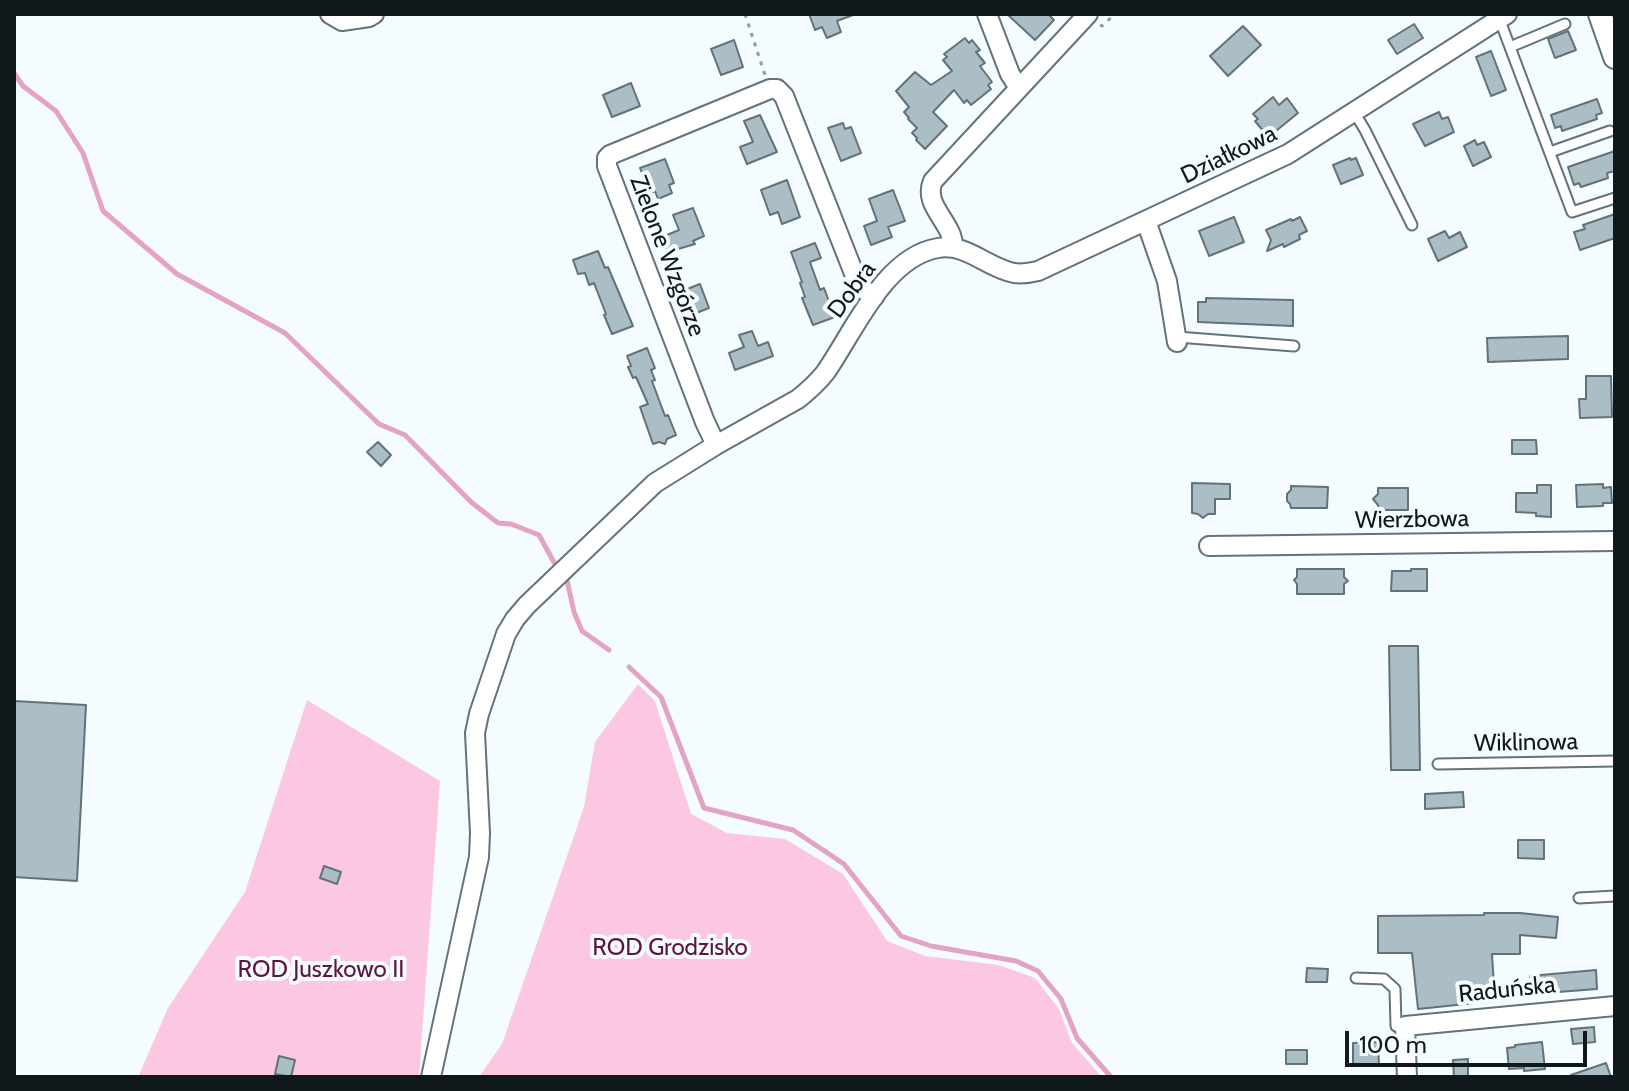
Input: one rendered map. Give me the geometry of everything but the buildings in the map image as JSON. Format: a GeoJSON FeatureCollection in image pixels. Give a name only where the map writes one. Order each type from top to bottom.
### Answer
{"type":"FeatureCollection","features":[{"type":"Feature","properties":{"kind":"street"},"geometry":{"type":"LineString","coordinates":[[330,14],[342,21],[374,14]]}},
{"type":"Feature","properties":{"kind":"street"},"geometry":{"type":"LineString","coordinates":[[987,14],[1010,74],[1019,88]]}},
{"type":"Feature","properties":{"kind":"street"},"geometry":{"type":"LineString","coordinates":[[953,247],[951,232],[932,201],[930,188],[933,181],[1088,14]]}},
{"type":"Feature","properties":{"kind":"street"},"geometry":{"type":"LineString","coordinates":[[1600,14],[1615,57]]}},
{"type":"Feature","properties":{"kind":"street","name":"Działkowa"},"geometry":{"type":"LineString","coordinates":[[953,247],[1014,273],[1028,273],[1051,266],[1288,154],[1503,16]]}},
{"type":"Feature","properties":{"kind":"street"},"geometry":{"type":"LineString","coordinates":[[770,89],[777,89],[784,96],[857,281],[874,297]]}},
{"type":"Feature","properties":{"kind":"street","name":"Zielone Wzgórze"},"geometry":{"type":"LineString","coordinates":[[716,445],[607,166],[607,158],[614,152],[770,89]]}},
{"type":"Feature","properties":{"kind":"street"},"geometry":{"type":"LineString","coordinates":[[1146,221],[1167,281],[1177,339]]}},
{"type":"Feature","properties":{"kind":"street","name":"Dobra"},"geometry":{"type":"LineString","coordinates":[[431,1077],[479,857],[475,733],[506,634],[527,605],[655,483],[798,399],[808,390],[824,374],[874,297],[910,258],[928,250],[953,247]]}},
{"type":"Feature","properties":{"kind":"street","name":"Wierzbowa"},"geometry":{"type":"LineString","coordinates":[[1209,546],[1615,541]]}},
{"type":"Feature","properties":{"kind":"street","name":"Raduńska"},"geometry":{"type":"LineString","coordinates":[[1405,1026],[1615,1006]]}},
{"type":"Feature","properties":{"kind":"street"},"geometry":{"type":"LineString","coordinates":[[1405,1026],[1407,1077]]}},
{"type":"Feature","properties":{"kind":"lane"},"geometry":{"type":"LineString","coordinates":[[1503,16],[1510,47],[1572,212],[1615,198]]}},
{"type":"Feature","properties":{"kind":"lane"},"geometry":{"type":"LineString","coordinates":[[1510,47],[1565,24]]}},
{"type":"Feature","properties":{"kind":"lane"},"geometry":{"type":"LineString","coordinates":[[1354,112],[1412,225]]}},
{"type":"Feature","properties":{"kind":"lane"},"geometry":{"type":"LineString","coordinates":[[1550,152],[1610,131]]}},
{"type":"Feature","properties":{"kind":"lane"},"geometry":{"type":"LineString","coordinates":[[1177,339],[1294,346]]}},
{"type":"Feature","properties":{"kind":"lane","name":"Wiklinowa"},"geometry":{"type":"LineString","coordinates":[[1438,764],[1615,761]]}},
{"type":"Feature","properties":{"kind":"lane"},"geometry":{"type":"LineString","coordinates":[[1579,898],[1615,896]]}},
{"type":"Feature","properties":{"kind":"lane"},"geometry":{"type":"LineString","coordinates":[[1356,978],[1384,979],[1395,989],[1396,1026],[1405,1026]]}},
{"type":"Feature","properties":{"kind":"path"},"geometry":{"type":"LineString","coordinates":[[745,14],[770,89]]}},
{"type":"Feature","properties":{"kind":"green space","name":"ROD Grodzisko"},"geometry":{"type":"Polygon","coordinates":[[[638,684],[655,701],[691,814],[727,833],[785,839],[843,874],[887,941],[925,956],[999,965],[1035,978],[1059,1009],[1072,1043],[1102,1077],[479,1077],[502,1044],[584,807],[595,742],[638,684]]]}},
{"type":"Feature","properties":{"kind":"green space","name":"ROD Juszkowo II"},"geometry":{"type":"Polygon","coordinates":[[[307,700],[440,781],[419,1077],[138,1077],[168,1008],[245,892],[307,700]]]}},
{"type":"Feature","properties":{"kind":"waterway"},"geometry":{"type":"LineString","coordinates":[[14,73],[23,86],[56,111],[83,153],[103,211],[177,274],[285,333],[379,424],[405,435],[471,502],[498,523],[511,524],[539,535],[556,566]]}},
{"type":"Feature","properties":{"kind":"waterway"},"geometry":{"type":"LineString","coordinates":[[567,580],[582,631],[609,650]]}},
{"type":"Feature","properties":{"kind":"waterway"},"geometry":{"type":"LineString","coordinates":[[629,667],[661,697],[704,808],[793,830],[844,864],[901,936],[931,946],[1016,961],[1038,971],[1061,999],[1077,1038],[1111,1077]]}}]}
